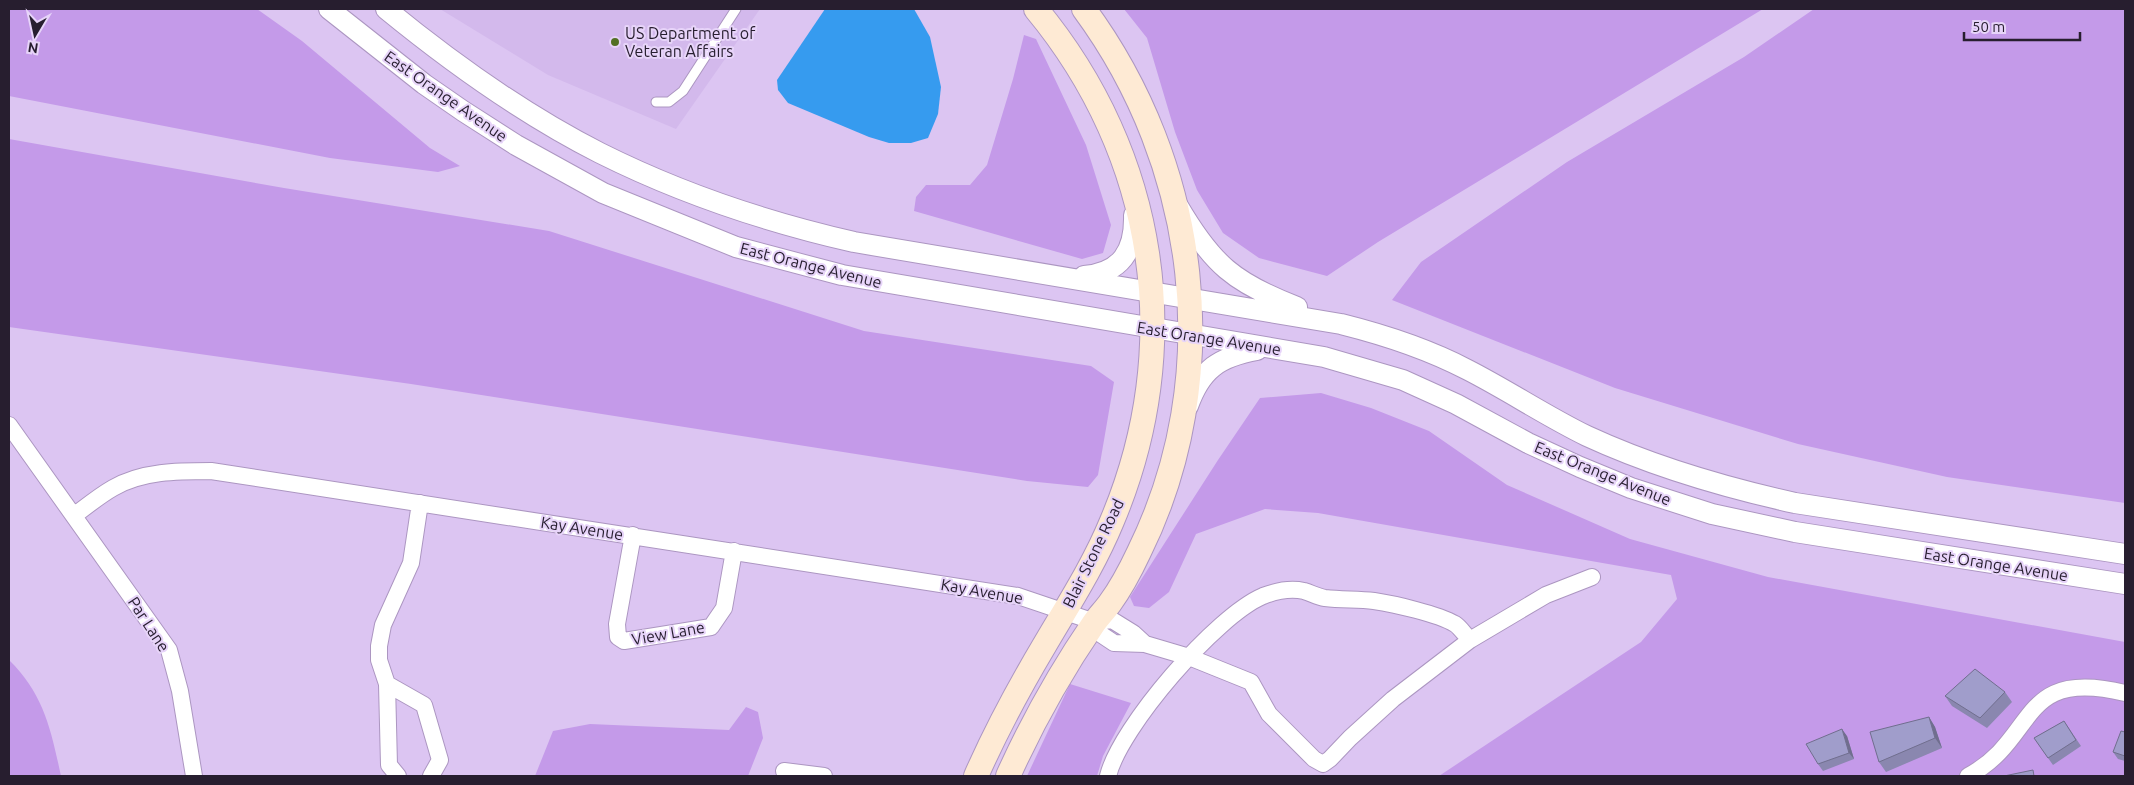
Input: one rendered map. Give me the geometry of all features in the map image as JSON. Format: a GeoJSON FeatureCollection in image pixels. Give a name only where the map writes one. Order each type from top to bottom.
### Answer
{"type":"FeatureCollection","features":[{"type":"Feature","properties":{"kind":"main road","name":"Blair Stone Road"},"geometry":{"type":"LineString","coordinates":[[976,776],[1015,695],[1100,548],[1132,470],[1146,408],[1154,329],[1152,291],[1145,243],[1134,193],[1116,142],[1092,91],[1064,44],[1036,9]]}},
{"type":"Feature","properties":{"kind":"main road","name":"Blair Stone Road"},"geometry":{"type":"LineString","coordinates":[[1008,776],[1046,702],[1095,622],[1111,602],[1125,579],[1150,528],[1169,474],[1180,429],[1187,384],[1190,298],[1186,255],[1175,201],[1159,147],[1137,95],[1110,46],[1084,9]]}},
{"type":"Feature","properties":{"kind":"street","name":"East Orange Avenue"},"geometry":{"type":"LineString","coordinates":[[329,9],[432,89],[516,145],[603,194],[736,247],[842,275],[1324,357],[1403,380],[1456,404],[1528,443],[1580,467],[1640,491],[1712,514],[1795,532],[2125,584]]}},
{"type":"Feature","properties":{"kind":"street","name":"East Orange Avenue"},"geometry":{"type":"LineString","coordinates":[[386,9],[456,64],[551,126],[599,153],[693,194],[762,218],[854,242],[1341,324],[1418,347],[1469,370],[1538,410],[1596,440],[1636,457],[1698,479],[1795,503],[2125,554]]}},
{"type":"Feature","properties":{"kind":"street"},"geometry":{"type":"LineString","coordinates":[[1071,278],[1094,275],[1108,270],[1119,264],[1128,253],[1133,238],[1134,193]]}},
{"type":"Feature","properties":{"kind":"street"},"geometry":{"type":"LineString","coordinates":[[1175,201],[1200,241],[1229,273],[1257,291],[1341,324]]}},
{"type":"Feature","properties":{"kind":"street"},"geometry":{"type":"LineString","coordinates":[[1180,429],[1197,384],[1208,370],[1221,360],[1267,348]]}},
{"type":"Feature","properties":{"kind":"street","name":"Par Lane"},"geometry":{"type":"LineString","coordinates":[[9,425],[75,515],[169,650],[180,691],[194,776]]}},
{"type":"Feature","properties":{"kind":"street","name":"Kay Avenue"},"geometry":{"type":"LineString","coordinates":[[75,515],[113,488],[132,480],[154,474],[182,471],[211,471],[1018,596],[1095,622],[1112,620],[1133,633],[1145,644],[1189,657]]}},
{"type":"Feature","properties":{"kind":"street"},"geometry":{"type":"LineString","coordinates":[[398,776],[389,765],[387,684],[379,660],[383,625],[411,563],[420,503]]}},
{"type":"Feature","properties":{"kind":"street","name":"View Lane"},"geometry":{"type":"LineString","coordinates":[[633,535],[617,624],[618,637],[624,641],[711,627],[724,608],[734,551]]}},
{"type":"Feature","properties":{"kind":"street"},"geometry":{"type":"LineString","coordinates":[[1189,657],[1251,682],[1269,714],[1314,759],[1323,764],[1330,760],[1350,738],[1393,699],[1470,640],[1546,595],[1592,577]]}},
{"type":"Feature","properties":{"kind":"street"},"geometry":{"type":"LineString","coordinates":[[1108,776],[1111,762],[1131,727],[1189,657],[1243,606],[1264,596],[1285,590],[1303,591],[1324,598],[1376,601],[1434,615],[1456,624],[1470,640]]}},
{"type":"Feature","properties":{"kind":"street"},"geometry":{"type":"LineString","coordinates":[[387,684],[424,705],[440,760],[432,776]]}},
{"type":"Feature","properties":{"kind":"street"},"geometry":{"type":"LineString","coordinates":[[1968,776],[1985,767],[2025,718],[2054,692],[2083,686],[2125,693]]}},
{"type":"Feature","properties":{"kind":"street"},"geometry":{"type":"LineString","coordinates":[[784,772],[824,776]]}},
{"type":"Feature","properties":{"kind":"lane"},"geometry":{"type":"LineString","coordinates":[[656,102],[669,102],[684,91],[736,9]]}},
{"type":"Feature","properties":{"kind":"shaded area"},"geometry":{"type":"Polygon","coordinates":[[[9,9],[257,9],[302,41],[430,148],[460,166],[438,172],[330,158],[9,96],[9,9]]]}},
{"type":"Feature","properties":{"kind":"shaded area","name":"US Department of Veteran Affairs"},"geometry":{"type":"Polygon","coordinates":[[[440,9],[760,9],[676,129],[548,75],[440,9]]]}},
{"type":"Feature","properties":{"kind":"shaded area"},"geometry":{"type":"Polygon","coordinates":[[[1124,9],[1763,9],[1378,242],[1327,276],[1259,258],[1223,233],[1197,190],[1175,132],[1147,38],[1124,9]]]}},
{"type":"Feature","properties":{"kind":"shaded area"},"geometry":{"type":"Polygon","coordinates":[[[1814,9],[2125,9],[2125,503],[1947,477],[1798,444],[1615,388],[1392,300],[1421,262],[1567,162],[1744,57],[1814,9]]]}},
{"type":"Feature","properties":{"kind":"shaded area"},"geometry":{"type":"Polygon","coordinates":[[[1024,35],[1036,39],[1086,145],[1111,225],[1103,253],[1082,259],[914,211],[916,197],[926,185],[970,185],[987,165],[1024,35]]]}},
{"type":"Feature","properties":{"kind":"shaded area"},"geometry":{"type":"Polygon","coordinates":[[[9,139],[284,188],[549,231],[864,331],[1091,366],[1114,382],[1098,475],[1088,487],[1027,481],[411,384],[9,327],[9,139]]]}},
{"type":"Feature","properties":{"kind":"shaded area"},"geometry":{"type":"Polygon","coordinates":[[[1321,393],[1371,408],[1429,431],[1507,485],[1630,539],[1768,577],[2125,642],[2125,776],[1439,776],[1641,642],[1677,599],[1671,575],[1318,513],[1265,509],[1196,534],[1169,592],[1149,608],[1134,606],[1130,597],[1260,398],[1321,393]]]}},
{"type":"Feature","properties":{"kind":"shaded area"},"geometry":{"type":"Polygon","coordinates":[[[9,660],[21,673],[38,700],[54,743],[61,776],[9,776],[9,660]]]}},
{"type":"Feature","properties":{"kind":"shaded area"},"geometry":{"type":"Polygon","coordinates":[[[1070,684],[1131,703],[1103,756],[1097,776],[1027,776],[1070,684]]]}},
{"type":"Feature","properties":{"kind":"shaded area"},"geometry":{"type":"Polygon","coordinates":[[[746,707],[758,712],[763,738],[748,776],[535,776],[553,731],[590,724],[729,730],[746,707]]]}},
{"type":"Feature","properties":{"kind":"water"},"geometry":{"type":"Polygon","coordinates":[[[825,9],[914,9],[930,37],[941,87],[938,114],[928,138],[911,143],[889,143],[869,137],[788,103],[778,90],[777,80],[825,9]]]}},
{"type":"Feature","properties":{"kind":"building"},"geometry":{"type":"Polygon","coordinates":[[[1975,669],[2005,692],[1980,718],[1945,696],[1975,669]]]}},
{"type":"Feature","properties":{"kind":"building"},"geometry":{"type":"Polygon","coordinates":[[[1929,717],[1935,738],[1879,762],[1870,732],[1929,717]]]}},
{"type":"Feature","properties":{"kind":"building"},"geometry":{"type":"Polygon","coordinates":[[[2064,721],[2076,740],[2048,758],[2034,738],[2064,721]]]}},
{"type":"Feature","properties":{"kind":"building"},"geometry":{"type":"Polygon","coordinates":[[[1842,729],[1849,753],[1818,764],[1806,744],[1842,729]]]}},
{"type":"Feature","properties":{"kind":"building"},"geometry":{"type":"Polygon","coordinates":[[[2121,731],[2125,732],[2125,756],[2113,752],[2121,731]]]}},
{"type":"Feature","properties":{"kind":"building"},"geometry":{"type":"Polygon","coordinates":[[[2033,770],[2034,776],[2004,776],[2033,770]]]}},
{"type":"Feature","properties":{"kind":"place","name":"US Department of Veteran Affairs"},"geometry":{"type":"Point","coordinates":[615,42]}}]}
